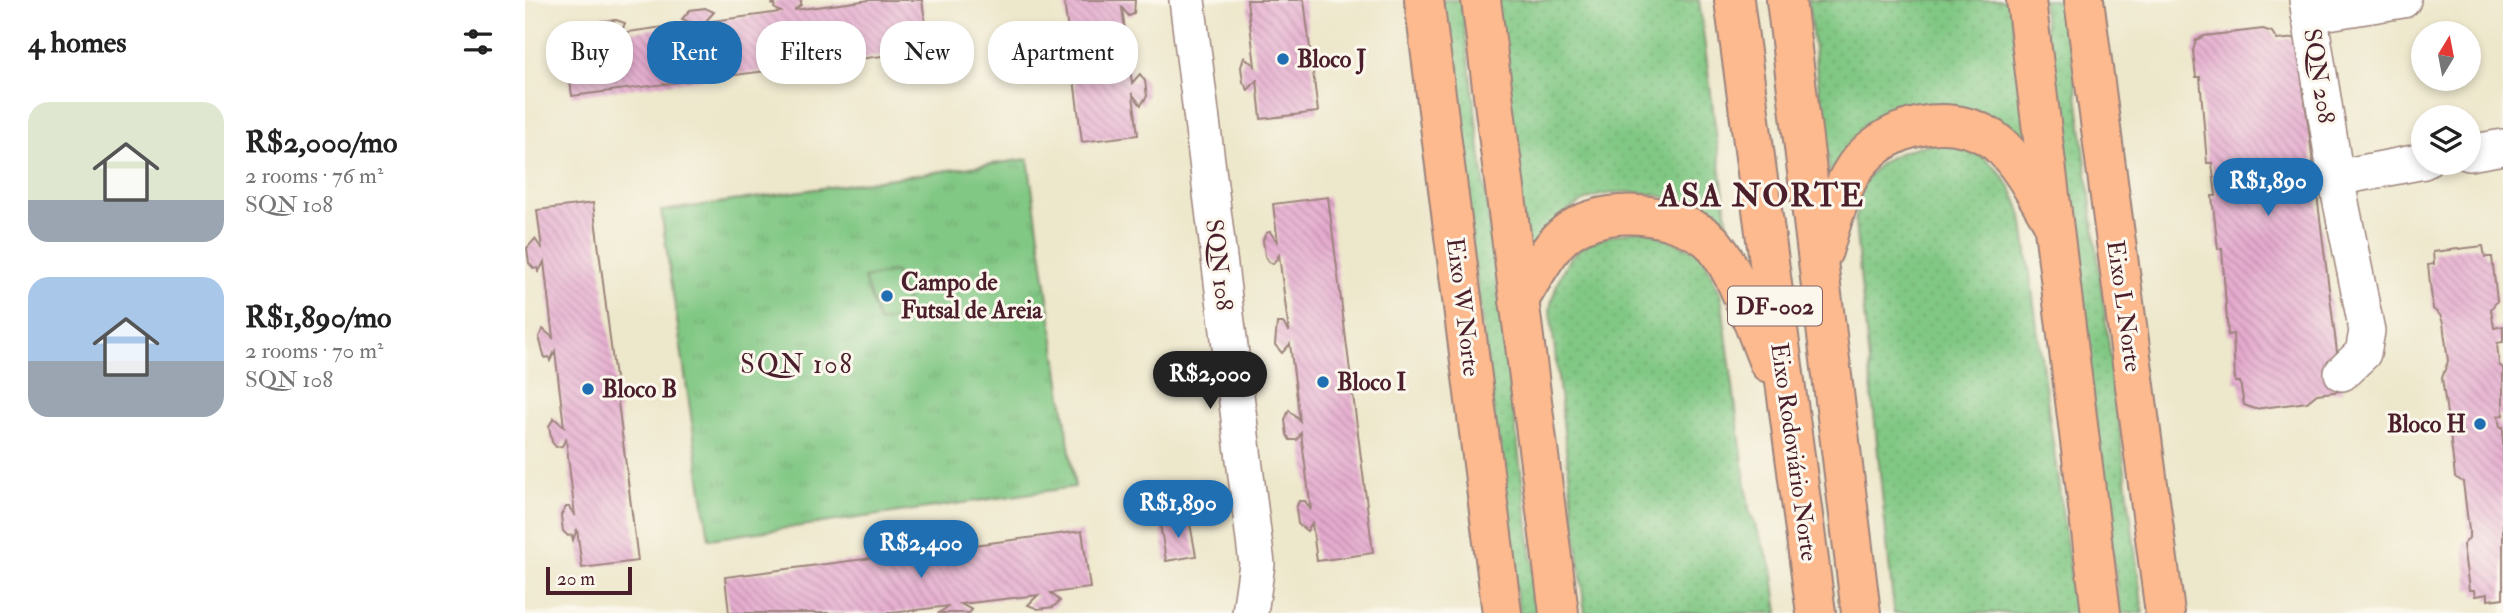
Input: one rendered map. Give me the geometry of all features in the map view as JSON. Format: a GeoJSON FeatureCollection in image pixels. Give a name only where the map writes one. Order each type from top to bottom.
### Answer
{"type":"FeatureCollection","features":[{"type":"Feature","properties":{"kind":"main road","name":"Eixo W Norte"},"geometry":{"type":"LineString","coordinates":[[1423,0],[1502,613]]}},
{"type":"Feature","properties":{"kind":"main road"},"geometry":{"type":"LineString","coordinates":[[1481,0],[1559,613]]}},
{"type":"Feature","properties":{"kind":"main road","name":"Eixo Rodoviário Norte"},"geometry":{"type":"LineString","coordinates":[[1734,0],[1816,613]]}},
{"type":"Feature","properties":{"kind":"main road","name":"Eixo Rodoviário Norte"},"geometry":{"type":"LineString","coordinates":[[1786,0],[1861,613]]}},
{"type":"Feature","properties":{"kind":"main road"},"geometry":{"type":"LineString","coordinates":[[2026,0],[2101,613]]}},
{"type":"Feature","properties":{"kind":"main road","name":"Eixo L Norte"},"geometry":{"type":"LineString","coordinates":[[2084,0],[2165,613]]}},
{"type":"Feature","properties":{"kind":"main road"},"geometry":{"type":"LineString","coordinates":[[1820,264],[1838,204],[1858,164],[1878,144],[1922,125],[1941,123],[1961,126],[1993,141],[2017,165],[2052,221]]}},
{"type":"Feature","properties":{"kind":"main road"},"geometry":{"type":"LineString","coordinates":[[1519,300],[1559,240],[1595,218],[1632,213],[1685,226],[1712,242],[1727,263],[1788,407]]}},
{"type":"Feature","properties":{"kind":"street","name":"SQN 108"},"geometry":{"type":"LineString","coordinates":[[1187,0],[1257,564],[1251,613]]}},
{"type":"Feature","properties":{"kind":"street","name":"SQN 208"},"geometry":{"type":"LineString","coordinates":[[2341,373],[2363,353],[2367,331],[2336,178],[2308,8],[2403,0]]}},
{"type":"Feature","properties":{"kind":"street"},"geometry":{"type":"LineString","coordinates":[[2481,151],[2503,148]]}},
{"type":"Feature","properties":{"kind":"street"},"geometry":{"type":"LineString","coordinates":[[2336,178],[2411,164]]}},
{"type":"Feature","properties":{"kind":"green space"},"geometry":{"type":"Polygon","coordinates":[[[1441,0],[1461,0],[1539,613],[1519,613],[1441,0]]]}},
{"type":"Feature","properties":{"kind":"green space"},"geometry":{"type":"Polygon","coordinates":[[[1494,0],[1699,0],[1730,242],[1703,216],[1684,204],[1657,195],[1611,193],[1596,196],[1565,214],[1529,266],[1494,0]]]}},
{"type":"Feature","properties":{"kind":"green space"},"geometry":{"type":"Polygon","coordinates":[[[1808,0],[2010,0],[2031,156],[1971,113],[1830,177],[1808,0]]]}},
{"type":"Feature","properties":{"kind":"green space"},"geometry":{"type":"Polygon","coordinates":[[[2042,0],[2065,0],[2143,613],[2120,613],[2042,0]]]}},
{"type":"Feature","properties":{"kind":"green space"},"geometry":{"type":"Polygon","coordinates":[[[1944,141],[1972,151],[1994,167],[2011,188],[2022,216],[2076,613],[1894,613],[1855,223],[1863,187],[1881,164],[1908,150],[1944,141]]]}},
{"type":"Feature","properties":{"kind":"green space"},"geometry":{"type":"Polygon","coordinates":[[[1028,159],[1075,487],[709,539],[661,211],[1028,159]]]}},
{"type":"Feature","properties":{"kind":"green space"},"geometry":{"type":"Polygon","coordinates":[[[1644,229],[1702,254],[1721,295],[1749,509],[1772,568],[1778,613],[1585,613],[1550,308],[1563,270],[1581,249],[1606,237],[1644,229]]]}},
{"type":"Feature","properties":{"kind":"green space","name":"Campo de Futsal de Areia"},"geometry":{"type":"Polygon","coordinates":[[[895,272],[911,314],[879,323],[864,278],[895,272]]]}},
{"type":"Feature","properties":{"kind":"building"},"geometry":{"type":"Polygon","coordinates":[[[777,0],[801,0],[801,5],[794,10],[870,0],[922,0],[925,21],[880,21],[880,56],[866,58],[866,21],[756,21],[756,72],[742,74],[742,21],[713,21],[781,12],[774,8],[775,4],[771,5],[777,0]]]}},
{"type":"Feature","properties":{"kind":"building"},"geometry":{"type":"Polygon","coordinates":[[[1064,0],[1135,0],[1134,14],[1129,16],[1122,8],[1124,21],[1067,21],[1064,0]]]}},
{"type":"Feature","properties":{"kind":"building","name":"Bloco J"},"geometry":{"type":"Polygon","coordinates":[[[1247,0],[1304,0],[1318,112],[1261,119],[1257,80],[1248,90],[1243,82],[1241,67],[1244,57],[1255,66],[1247,0]]]}},
{"type":"Feature","properties":{"kind":"building"},"geometry":{"type":"Polygon","coordinates":[[[705,8],[714,12],[706,21],[682,19],[690,10],[705,8]]]}},
{"type":"Feature","properties":{"kind":"building"},"geometry":{"type":"Polygon","coordinates":[[[647,29],[647,84],[665,84],[572,96],[570,84],[633,84],[633,31],[647,29]]]}},
{"type":"Feature","properties":{"kind":"building"},"geometry":{"type":"Polygon","coordinates":[[[2263,29],[2272,32],[2277,40],[2297,38],[2342,391],[2317,394],[2307,402],[2255,409],[2244,405],[2240,382],[2235,382],[2233,334],[2228,335],[2222,249],[2218,249],[2212,196],[2216,196],[2212,163],[2207,163],[2200,77],[2196,77],[2193,51],[2196,40],[2204,36],[2263,29]]]}},
{"type":"Feature","properties":{"kind":"building"},"geometry":{"type":"Polygon","coordinates":[[[1140,74],[1145,81],[1147,96],[1141,105],[1133,95],[1138,135],[1082,142],[1075,84],[1138,84],[1140,74]]]}},
{"type":"Feature","properties":{"kind":"building","name":"Bloco I"},"geometry":{"type":"Polygon","coordinates":[[[1328,197],[1373,553],[1317,561],[1312,523],[1307,531],[1298,524],[1296,508],[1299,501],[1305,501],[1311,510],[1301,433],[1297,440],[1290,440],[1285,420],[1289,410],[1300,421],[1290,344],[1282,353],[1275,345],[1277,323],[1283,323],[1289,332],[1279,255],[1273,264],[1269,262],[1265,256],[1263,240],[1266,233],[1270,232],[1278,243],[1273,204],[1328,197]]]}},
{"type":"Feature","properties":{"kind":"building","name":"Bloco B"},"geometry":{"type":"Polygon","coordinates":[[[593,203],[638,561],[582,568],[577,529],[573,540],[572,535],[568,536],[563,531],[561,515],[566,507],[569,507],[575,516],[566,439],[562,446],[556,447],[552,442],[549,426],[554,418],[564,427],[555,351],[550,361],[549,357],[545,358],[539,337],[543,329],[553,338],[544,262],[538,273],[538,268],[534,269],[529,263],[527,248],[535,239],[542,249],[537,210],[593,203]]]}},
{"type":"Feature","properties":{"kind":"building","name":"Bloco H"},"geometry":{"type":"Polygon","coordinates":[[[2483,246],[2485,257],[2492,257],[2497,301],[2491,309],[2494,328],[2503,326],[2503,342],[2497,343],[2499,365],[2503,368],[2503,415],[2498,416],[2500,427],[2503,427],[2503,598],[2488,600],[2488,594],[2475,596],[2474,590],[2469,590],[2463,545],[2469,538],[2469,530],[2463,482],[2455,477],[2450,433],[2462,431],[2461,420],[2448,421],[2442,378],[2448,361],[2443,323],[2440,315],[2433,309],[2428,265],[2434,264],[2433,252],[2483,246]]]}},
{"type":"Feature","properties":{"kind":"building"},"geometry":{"type":"Polygon","coordinates":[[[1189,518],[1196,556],[1166,561],[1160,523],[1189,518]]]}},
{"type":"Feature","properties":{"kind":"building"},"geometry":{"type":"Polygon","coordinates":[[[1082,531],[1090,588],[1051,593],[1060,601],[1053,607],[1038,609],[1028,605],[1038,595],[961,604],[972,610],[969,613],[939,613],[949,606],[892,613],[729,613],[725,577],[1082,531]]]}},
{"type":"Feature","properties":{"kind":"place","name":"Bloco J"},"geometry":{"type":"Point","coordinates":[1283,59]}},
{"type":"Feature","properties":{"kind":"place","name":"Campo de Futsal de Areia"},"geometry":{"type":"Point","coordinates":[887,296]}},
{"type":"Feature","properties":{"kind":"place","name":"Bloco I"},"geometry":{"type":"Point","coordinates":[1323,382]}},
{"type":"Feature","properties":{"kind":"place","name":"Bloco B"},"geometry":{"type":"Point","coordinates":[588,389]}},
{"type":"Feature","properties":{"kind":"place","name":"Bloco H"},"geometry":{"type":"Point","coordinates":[2480,424]}},
{"type":"Feature","properties":{"kind":"district","name":"ASA NORTE"},"geometry":{"type":"Point","coordinates":[1762,196]}},
{"type":"Feature","properties":{"kind":"district","name":"SQN 108"},"geometry":{"type":"Point","coordinates":[797,365]}}]}
